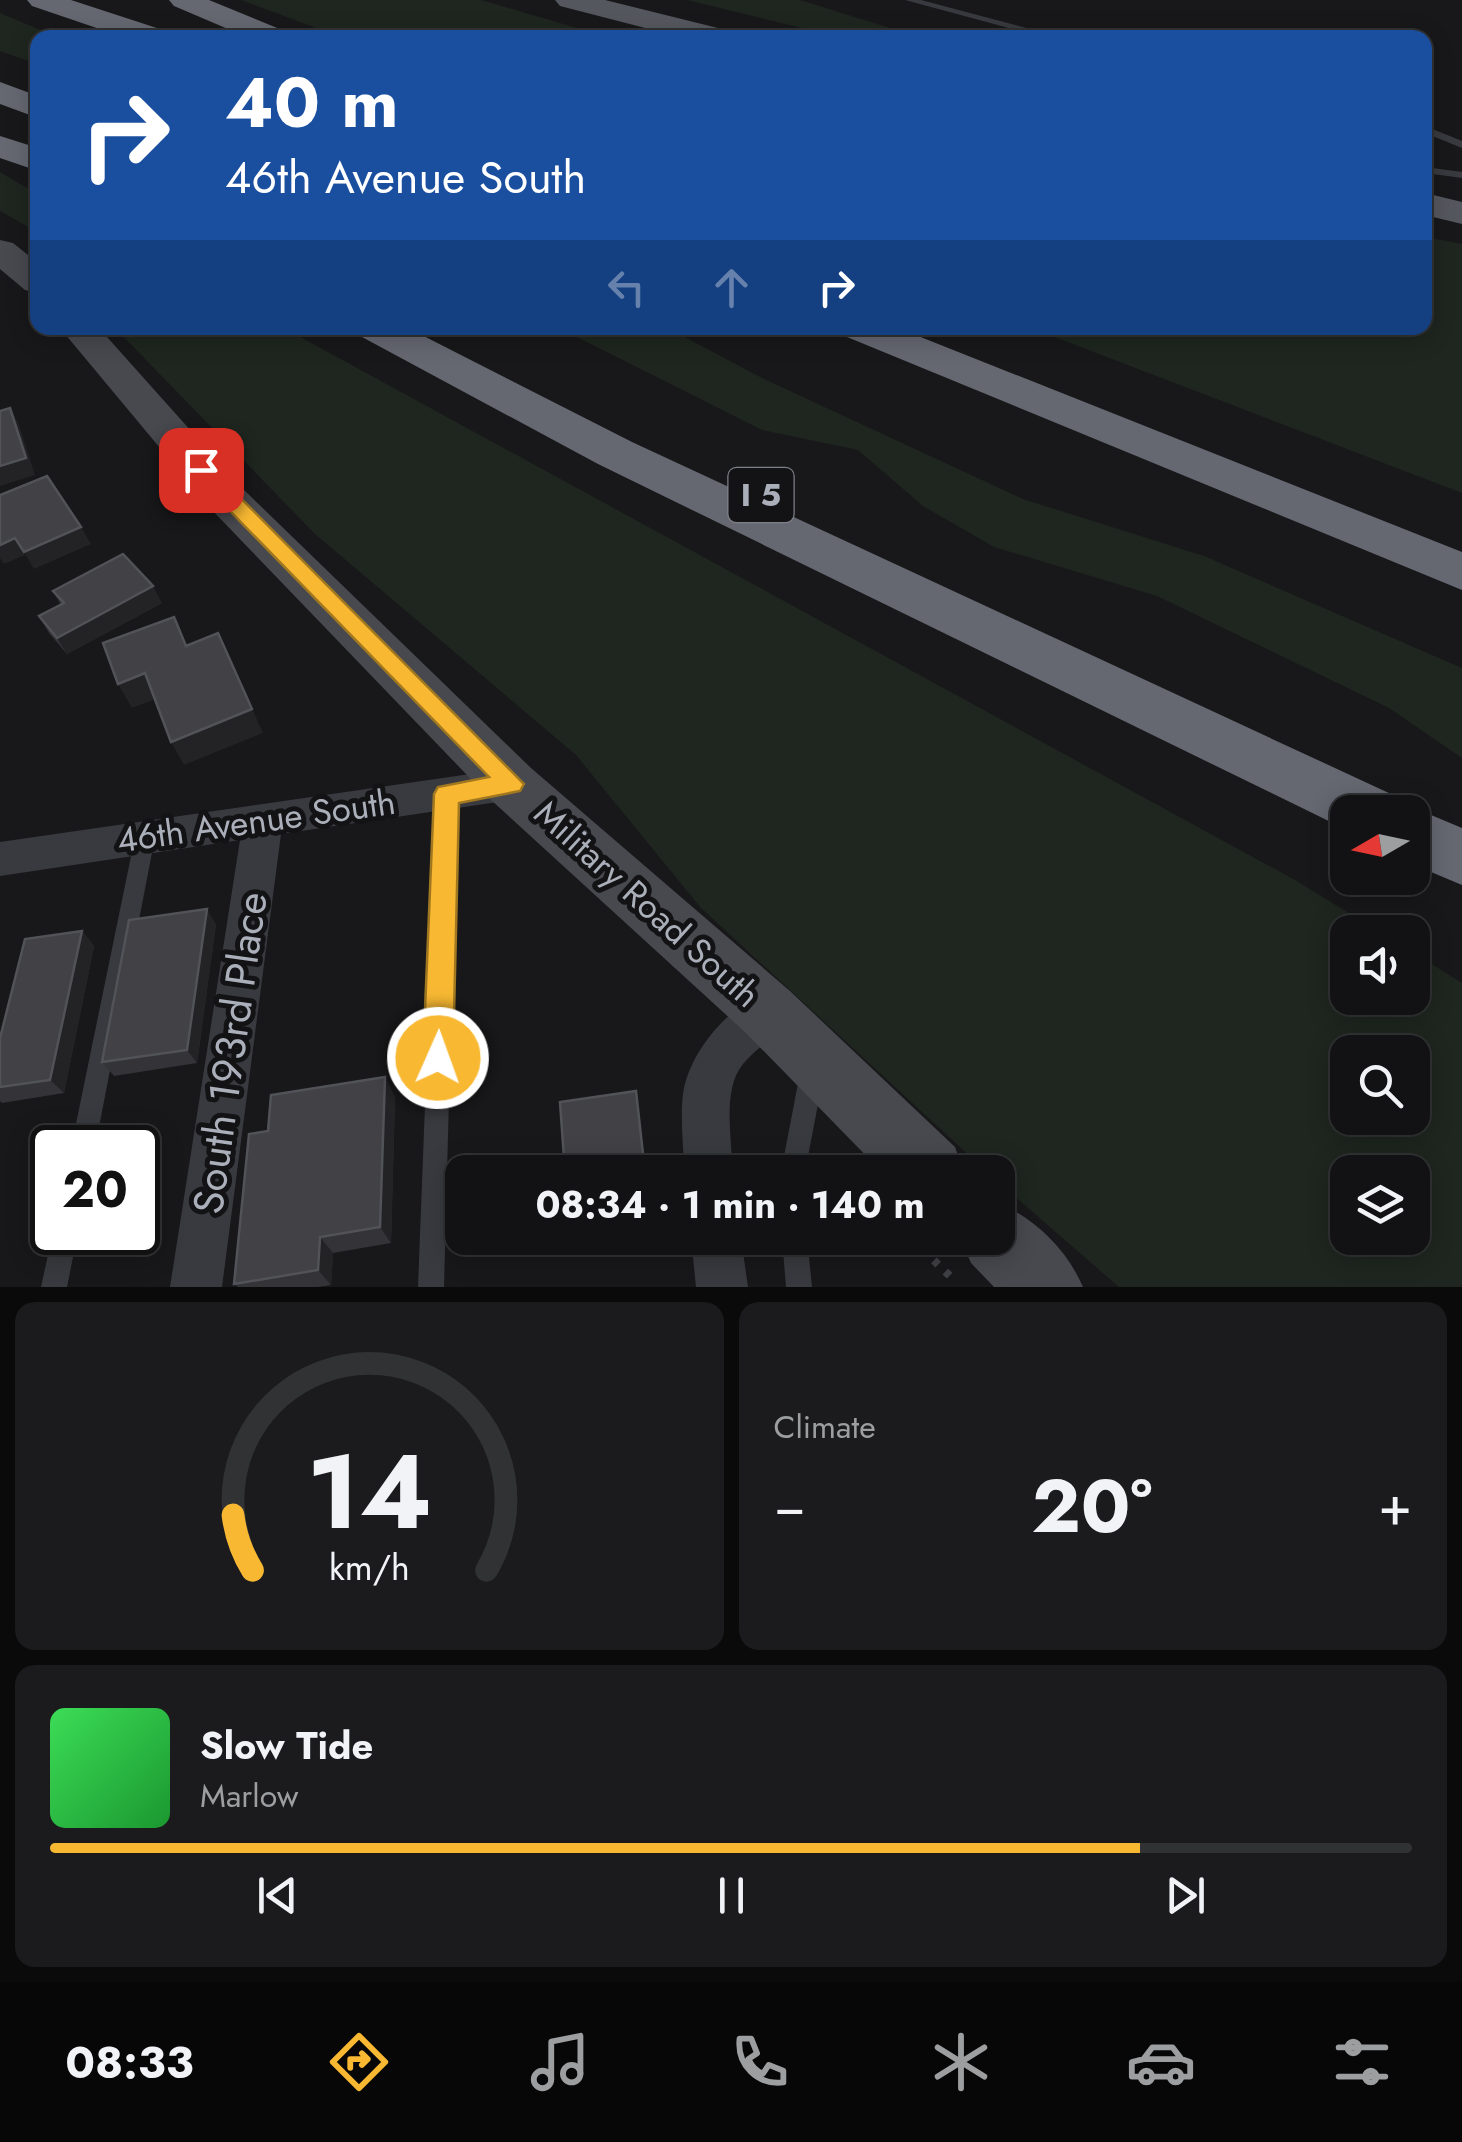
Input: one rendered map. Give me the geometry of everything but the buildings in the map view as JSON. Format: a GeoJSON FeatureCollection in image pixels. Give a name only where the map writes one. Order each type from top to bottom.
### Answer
{"type":"FeatureCollection","features":[{"type":"Feature","properties":{"kind":"highway"},"geometry":{"type":"LineString","coordinates":[[42,0],[134,30]]}},
{"type":"Feature","properties":{"kind":"highway"},"geometry":{"type":"LineString","coordinates":[[184,0],[257,30]]}},
{"type":"Feature","properties":{"kind":"highway"},"geometry":{"type":"LineString","coordinates":[[0,92],[30,105]]}},
{"type":"Feature","properties":{"kind":"highway"},"geometry":{"type":"LineString","coordinates":[[0,146],[30,157]]}},
{"type":"Feature","properties":{"kind":"highway"},"geometry":{"type":"LineString","coordinates":[[390,335],[616,453],[1062,663]]}},
{"type":"Feature","properties":{"kind":"highway","name":"I 5"},"geometry":{"type":"LineString","coordinates":[[473,335],[1062,663],[1334,795]]}},
{"type":"Feature","properties":{"kind":"highway"},"geometry":{"type":"LineString","coordinates":[[879,335],[1462,572]]}},
{"type":"Feature","properties":{"kind":"highway"},"geometry":{"type":"LineString","coordinates":[[1430,843],[1462,858]]}},
{"type":"Feature","properties":{"kind":"main road"},"geometry":{"type":"LineString","coordinates":[[570,0],[691,30]]}},
{"type":"Feature","properties":{"kind":"main road"},"geometry":{"type":"LineString","coordinates":[[1432,206],[1462,212]]}},
{"type":"Feature","properties":{"kind":"main road"},"geometry":{"type":"LineString","coordinates":[[0,251],[30,275]]}},
{"type":"Feature","properties":{"kind":"main road","name":"Military Road South"},"geometry":{"type":"LineString","coordinates":[[85,335],[226,498],[511,784],[768,1012],[913,1155]]}},
{"type":"Feature","properties":{"kind":"main road"},"geometry":{"type":"LineString","coordinates":[[1013,1255],[1046,1287]]}},
{"type":"Feature","properties":{"kind":"street","name":"46th Avenue South"},"geometry":{"type":"LineString","coordinates":[[0,858],[511,784]]}},
{"type":"Feature","properties":{"kind":"street","name":"South 193rd Place"},"geometry":{"type":"LineString","coordinates":[[196,1287],[264,820]]}},
{"type":"Feature","properties":{"kind":"street"},"geometry":{"type":"LineString","coordinates":[[708,1155],[708,1083],[726,1050],[768,1012]]}},
{"type":"Feature","properties":{"kind":"street"},"geometry":{"type":"LineString","coordinates":[[718,1255],[722,1287]]}},
{"type":"Feature","properties":{"kind":"lane"},"geometry":{"type":"LineString","coordinates":[[910,0],[1028,30]]}},
{"type":"Feature","properties":{"kind":"lane"},"geometry":{"type":"LineString","coordinates":[[1432,132],[1462,145]]}},
{"type":"Feature","properties":{"kind":"lane"},"geometry":{"type":"LineString","coordinates":[[1432,171],[1462,175]]}},
{"type":"Feature","properties":{"kind":"lane"},"geometry":{"type":"LineString","coordinates":[[432,1287],[447,794]]}},
{"type":"Feature","properties":{"kind":"lane"},"geometry":{"type":"LineString","coordinates":[[88,1125],[145,837]]}},
{"type":"Feature","properties":{"kind":"lane"},"geometry":{"type":"LineString","coordinates":[[797,1155],[815,1058]]}},
{"type":"Feature","properties":{"kind":"lane"},"geometry":{"type":"LineString","coordinates":[[54,1287],[61,1255]]}},
{"type":"Feature","properties":{"kind":"lane"},"geometry":{"type":"LineString","coordinates":[[797,1255],[799,1287]]}},
{"type":"Feature","properties":{"kind":"path"},"geometry":{"type":"LineString","coordinates":[[929,1255],[960,1287]]}},
{"type":"Feature","properties":{"kind":"shaded area"},"geometry":{"type":"Polygon","coordinates":[[[241,0],[481,0],[584,30],[321,30],[241,0]]]}},
{"type":"Feature","properties":{"kind":"shaded area"},"geometry":{"type":"Polygon","coordinates":[[[687,0],[800,0],[896,30],[810,30],[687,0]]]}},
{"type":"Feature","properties":{"kind":"shaded area"},"geometry":{"type":"Polygon","coordinates":[[[0,13],[40,30],[30,30],[30,62],[0,51],[0,13]]]}},
{"type":"Feature","properties":{"kind":"shaded area"},"geometry":{"type":"Polygon","coordinates":[[[0,172],[30,190],[30,228],[0,211],[0,172]]]}},
{"type":"Feature","properties":{"kind":"shaded area"},"geometry":{"type":"Polygon","coordinates":[[[1432,238],[1462,244],[1462,493],[1049,335],[1432,335],[1432,238]]]}},
{"type":"Feature","properties":{"kind":"shaded area"},"geometry":{"type":"Polygon","coordinates":[[[122,335],[297,335],[1295,880],[1352,915],[1330,915],[1330,1015],[1430,1015],[1430,963],[1462,983],[1462,1287],[1119,1287],[1015,1197],[1015,1155],[969,1155],[701,908],[576,755],[315,534],[122,335]]]}},
{"type":"Feature","properties":{"kind":"shaded area"},"geometry":{"type":"Polygon","coordinates":[[[573,335],[681,335],[760,377],[1023,499],[1204,556],[1462,668],[1462,758],[1389,708],[1157,596],[994,547],[923,506],[858,450],[762,430],[573,335]]]}},
{"type":"Feature","properties":{"kind":"route"},"geometry":{"type":"LineString","coordinates":[[201,470],[511,784],[447,794],[438,1058]]}}]}
